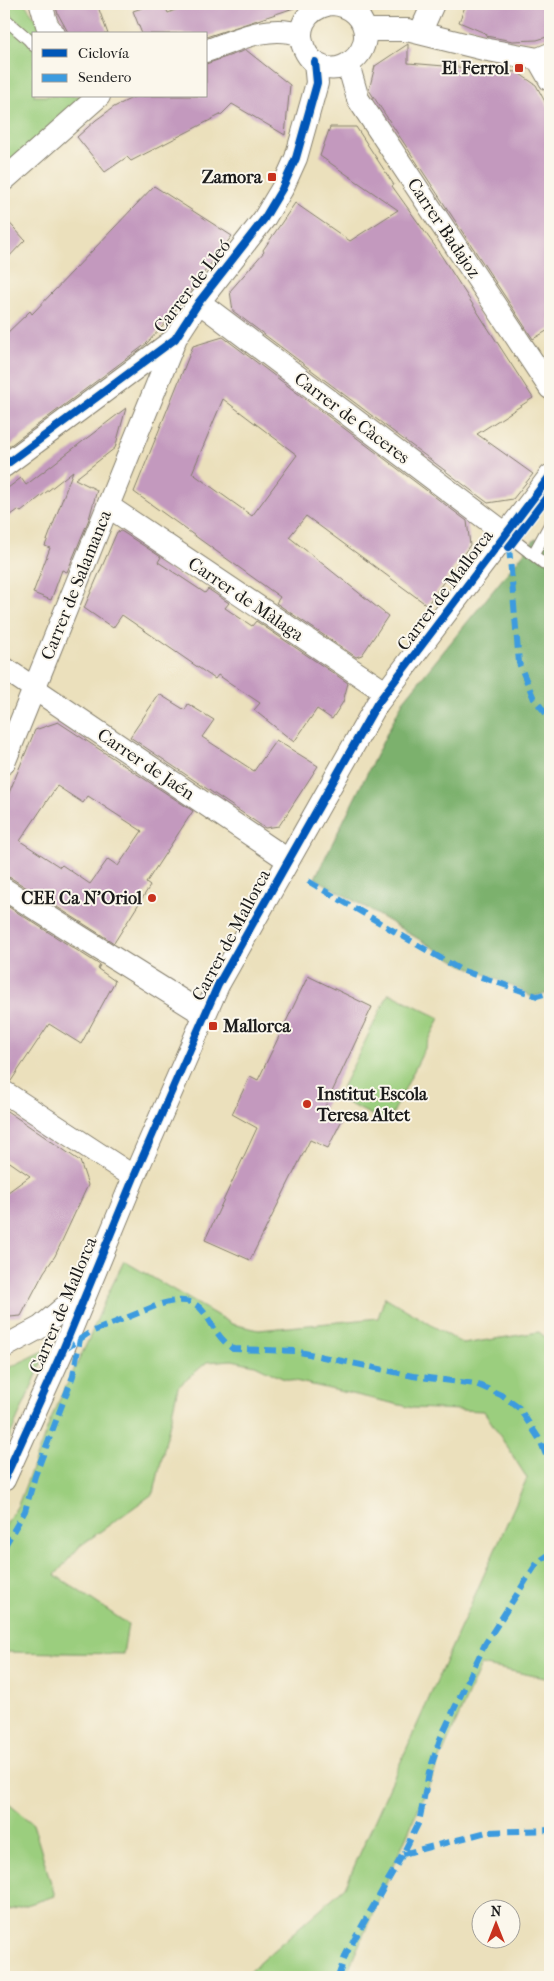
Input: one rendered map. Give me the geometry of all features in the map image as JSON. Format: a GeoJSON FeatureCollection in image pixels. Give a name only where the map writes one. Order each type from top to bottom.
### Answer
{"type":"FeatureCollection","features":[{"type":"Feature","properties":{"kind":"street"},"geometry":{"type":"LineString","coordinates":[[41,4],[47,25],[52,32]]}},
{"type":"Feature","properties":{"kind":"street"},"geometry":{"type":"LineString","coordinates":[[326,4],[349,8],[362,24],[365,40],[362,50],[356,58],[333,64],[306,53],[301,35],[306,17],[313,10],[326,4]]}},
{"type":"Feature","properties":{"kind":"street"},"geometry":{"type":"LineString","coordinates":[[414,31],[432,4]]}},
{"type":"Feature","properties":{"kind":"street"},"geometry":{"type":"LineString","coordinates":[[362,24],[414,31],[488,50],[544,57],[550,80]]}},
{"type":"Feature","properties":{"kind":"street"},"geometry":{"type":"LineString","coordinates":[[208,49],[273,30],[290,31],[301,35]]}},
{"type":"Feature","properties":{"kind":"street","name":"Carrer de Lleó"},"geometry":{"type":"LineString","coordinates":[[4,466],[175,339],[199,302],[264,219],[282,189],[296,158],[317,83],[333,64]]}},
{"type":"Feature","properties":{"kind":"street","name":"Carrer Badajoz"},"geometry":{"type":"LineString","coordinates":[[333,64],[550,388]]}},
{"type":"Feature","properties":{"kind":"street"},"geometry":{"type":"LineString","coordinates":[[4,180],[97,98]]}},
{"type":"Feature","properties":{"kind":"street","name":"Carrer de Càceres"},"geometry":{"type":"LineString","coordinates":[[199,302],[506,534]]}},
{"type":"Feature","properties":{"kind":"street","name":"Carrer de Salamanca"},"geometry":{"type":"LineString","coordinates":[[4,763],[175,339]]}},
{"type":"Feature","properties":{"kind":"street","name":"Carrer de Salamanca"},"geometry":{"type":"LineString","coordinates":[[136,368],[146,384],[148,407]]}},
{"type":"Feature","properties":{"kind":"street","name":"Carrer de Mallorca"},"geometry":{"type":"LineString","coordinates":[[4,1480],[62,1352],[86,1289],[218,985],[376,704],[550,476]]}},
{"type":"Feature","properties":{"kind":"street","name":"Carrer de Màlaga"},"geometry":{"type":"LineString","coordinates":[[108,506],[385,692]]}},
{"type":"Feature","properties":{"kind":"street","name":"Carrer de Jaén"},"geometry":{"type":"LineString","coordinates":[[4,668],[288,860]]}},
{"type":"Feature","properties":{"kind":"street"},"geometry":{"type":"LineString","coordinates":[[4,889],[205,1015]]}},
{"type":"Feature","properties":{"kind":"street"},"geometry":{"type":"LineString","coordinates":[[4,1092],[134,1177]]}},
{"type":"Feature","properties":{"kind":"street"},"geometry":{"type":"LineString","coordinates":[[7,1338],[41,1327],[86,1289]]}},
{"type":"Feature","properties":{"kind":"lane"},"geometry":{"type":"LineString","coordinates":[[4,18],[32,44]]}},
{"type":"Feature","properties":{"kind":"lane"},"geometry":{"type":"LineString","coordinates":[[533,555],[550,524]]}},
{"type":"Feature","properties":{"kind":"lane"},"geometry":{"type":"LineString","coordinates":[[506,534],[550,568]]}},
{"type":"Feature","properties":{"kind":"green space"},"geometry":{"type":"Polygon","coordinates":[[[4,4],[25,4],[46,32],[32,32],[32,98],[80,98],[4,168],[4,4]]]}},
{"type":"Feature","properties":{"kind":"green space"},"geometry":{"type":"Polygon","coordinates":[[[535,539],[550,542],[550,993],[531,997],[521,990],[461,964],[315,878],[403,701],[535,539]]]}},
{"type":"Feature","properties":{"kind":"green space"},"geometry":{"type":"Polygon","coordinates":[[[389,993],[440,1018],[388,1123],[337,1098],[389,993]]]}},
{"type":"Feature","properties":{"kind":"green space"},"geometry":{"type":"Polygon","coordinates":[[[124,1261],[232,1324],[259,1330],[378,1318],[385,1297],[463,1344],[539,1332],[550,1341],[550,1679],[481,1665],[345,1977],[243,1977],[345,1887],[527,1478],[484,1411],[413,1408],[282,1378],[255,1365],[232,1360],[207,1362],[178,1387],[154,1493],[80,1546],[55,1575],[128,1624],[123,1654],[7,1652],[4,1658],[4,1528],[18,1505],[54,1411],[124,1261]]]}},
{"type":"Feature","properties":{"kind":"green space"},"geometry":{"type":"Polygon","coordinates":[[[48,1349],[9,1438],[4,1450],[4,1370],[48,1349]]]}},
{"type":"Feature","properties":{"kind":"green space"},"geometry":{"type":"Polygon","coordinates":[[[4,1800],[33,1824],[55,1896],[4,1912],[4,1800]]]}},
{"type":"Feature","properties":{"kind":"building"},"geometry":{"type":"Polygon","coordinates":[[[55,4],[97,4],[107,32],[68,32],[55,4]]]}},
{"type":"Feature","properties":{"kind":"building"},"geometry":{"type":"Polygon","coordinates":[[[154,4],[164,4],[168,13],[190,4],[300,4],[300,6],[208,36],[208,32],[141,32],[133,11],[154,4]]]}},
{"type":"Feature","properties":{"kind":"building"},"geometry":{"type":"Polygon","coordinates":[[[466,4],[550,4],[550,36],[537,40],[513,41],[486,36],[487,34],[459,22],[466,4]]]}},
{"type":"Feature","properties":{"kind":"building"},"geometry":{"type":"Polygon","coordinates":[[[408,44],[408,63],[517,72],[536,85],[550,111],[550,329],[533,339],[369,90],[375,66],[408,44]]]}},
{"type":"Feature","properties":{"kind":"building"},"geometry":{"type":"Polygon","coordinates":[[[246,50],[290,85],[285,135],[232,104],[222,114],[131,161],[127,157],[105,172],[77,137],[114,107],[132,98],[208,98],[208,63],[246,50]]]}},
{"type":"Feature","properties":{"kind":"building"},"geometry":{"type":"Polygon","coordinates":[[[330,127],[356,127],[394,185],[392,186],[437,249],[533,398],[477,434],[533,474],[513,499],[488,503],[233,311],[230,291],[264,252],[263,250],[295,203],[350,241],[398,210],[320,156],[330,127]]]}},
{"type":"Feature","properties":{"kind":"building"},"geometry":{"type":"Polygon","coordinates":[[[154,186],[232,236],[163,326],[146,344],[4,450],[4,336],[30,311],[32,314],[154,186]]]}},
{"type":"Feature","properties":{"kind":"building"},"geometry":{"type":"Polygon","coordinates":[[[4,217],[25,240],[4,262],[4,217]]]}},
{"type":"Feature","properties":{"kind":"building"},"geometry":{"type":"Polygon","coordinates":[[[223,337],[467,521],[470,545],[427,605],[306,516],[289,537],[388,616],[362,655],[356,657],[276,603],[280,597],[134,492],[193,346],[223,337]],[[223,399],[192,473],[252,516],[297,455],[223,399]]]}},
{"type":"Feature","properties":{"kind":"building"},"geometry":{"type":"Polygon","coordinates":[[[126,408],[115,448],[75,479],[97,490],[89,519],[67,572],[62,570],[51,600],[33,593],[50,548],[45,546],[73,471],[21,512],[18,510],[4,520],[4,491],[21,478],[26,485],[126,408]]]}},
{"type":"Feature","properties":{"kind":"building"},"geometry":{"type":"Polygon","coordinates":[[[121,531],[161,557],[158,562],[205,593],[208,589],[229,603],[225,608],[252,626],[256,621],[348,683],[343,702],[332,719],[317,709],[294,742],[254,710],[260,703],[218,675],[215,679],[122,615],[113,628],[84,608],[117,532],[121,531]]]}},
{"type":"Feature","properties":{"kind":"building"},"geometry":{"type":"Polygon","coordinates":[[[159,694],[185,710],[188,704],[214,720],[202,737],[254,771],[276,740],[318,766],[279,826],[265,828],[130,737],[159,694]]]}},
{"type":"Feature","properties":{"kind":"building"},"geometry":{"type":"Polygon","coordinates":[[[58,722],[193,811],[146,883],[150,886],[114,943],[11,878],[4,876],[4,805],[35,730],[58,722]],[[57,786],[20,841],[60,867],[62,865],[90,884],[108,859],[118,866],[142,831],[88,796],[83,803],[57,786]]]}},
{"type":"Feature","properties":{"kind":"building"},"geometry":{"type":"Polygon","coordinates":[[[4,904],[100,965],[98,969],[115,981],[81,1044],[49,1024],[11,1081],[4,1079],[4,904]]]}},
{"type":"Feature","properties":{"kind":"building"},"geometry":{"type":"Polygon","coordinates":[[[308,976],[372,1007],[323,1111],[342,1120],[328,1148],[310,1140],[250,1260],[205,1240],[257,1128],[232,1114],[250,1076],[258,1080],[308,976]]]}},
{"type":"Feature","properties":{"kind":"building"},"geometry":{"type":"Polygon","coordinates":[[[4,1109],[80,1161],[88,1185],[55,1256],[44,1272],[21,1316],[10,1317],[4,1309],[4,1195],[30,1176],[4,1158],[4,1109]]]}},
{"type":"Feature","properties":{"kind":"marked path"},"geometry":{"type":"LineString","coordinates":[[509,547],[519,663],[534,699],[550,718]]}},
{"type":"Feature","properties":{"kind":"marked path"},"geometry":{"type":"LineString","coordinates":[[308,881],[461,970],[537,996],[550,992]]}},
{"type":"Feature","properties":{"kind":"marked path"},"geometry":{"type":"LineString","coordinates":[[64,1350],[89,1333],[158,1305],[175,1301],[188,1301],[197,1305],[204,1312],[215,1330],[233,1349],[295,1351],[413,1376],[476,1384],[501,1395],[519,1408],[540,1440],[550,1465]]}},
{"type":"Feature","properties":{"kind":"marked path"},"geometry":{"type":"LineString","coordinates":[[4,1547],[25,1511],[35,1476],[73,1376],[80,1339]]}},
{"type":"Feature","properties":{"kind":"marked path"},"geometry":{"type":"LineString","coordinates":[[338,1977],[346,1954],[419,1822],[429,1773],[440,1739],[485,1644],[537,1563],[550,1554]]}},
{"type":"Feature","properties":{"kind":"marked path"},"geometry":{"type":"LineString","coordinates":[[403,1854],[487,1832],[550,1830]]}},
{"type":"Feature","properties":{"kind":"cycle path"},"geometry":{"type":"LineString","coordinates":[[4,466],[175,339],[199,302],[264,219],[282,189],[296,158],[317,83],[315,62]]}},
{"type":"Feature","properties":{"kind":"cycle path"},"geometry":{"type":"LineString","coordinates":[[4,1480],[62,1352],[134,1177],[218,985],[377,704],[550,476]]}},
{"type":"Feature","properties":{"kind":"cycle path"},"geometry":{"type":"LineString","coordinates":[[509,547],[550,493]]}},
{"type":"Feature","properties":{"kind":"place","name":"El Ferrol"},"geometry":{"type":"Point","coordinates":[519,68]}},
{"type":"Feature","properties":{"kind":"place","name":"Zamora"},"geometry":{"type":"Point","coordinates":[272,177]}},
{"type":"Feature","properties":{"kind":"place","name":"CEE Ca N'Oriol"},"geometry":{"type":"Point","coordinates":[152,898]}},
{"type":"Feature","properties":{"kind":"place","name":"Mallorca"},"geometry":{"type":"Point","coordinates":[213,1026]}},
{"type":"Feature","properties":{"kind":"place","name":"Institut Escola Teresa Altet"},"geometry":{"type":"Point","coordinates":[307,1104]}}]}
